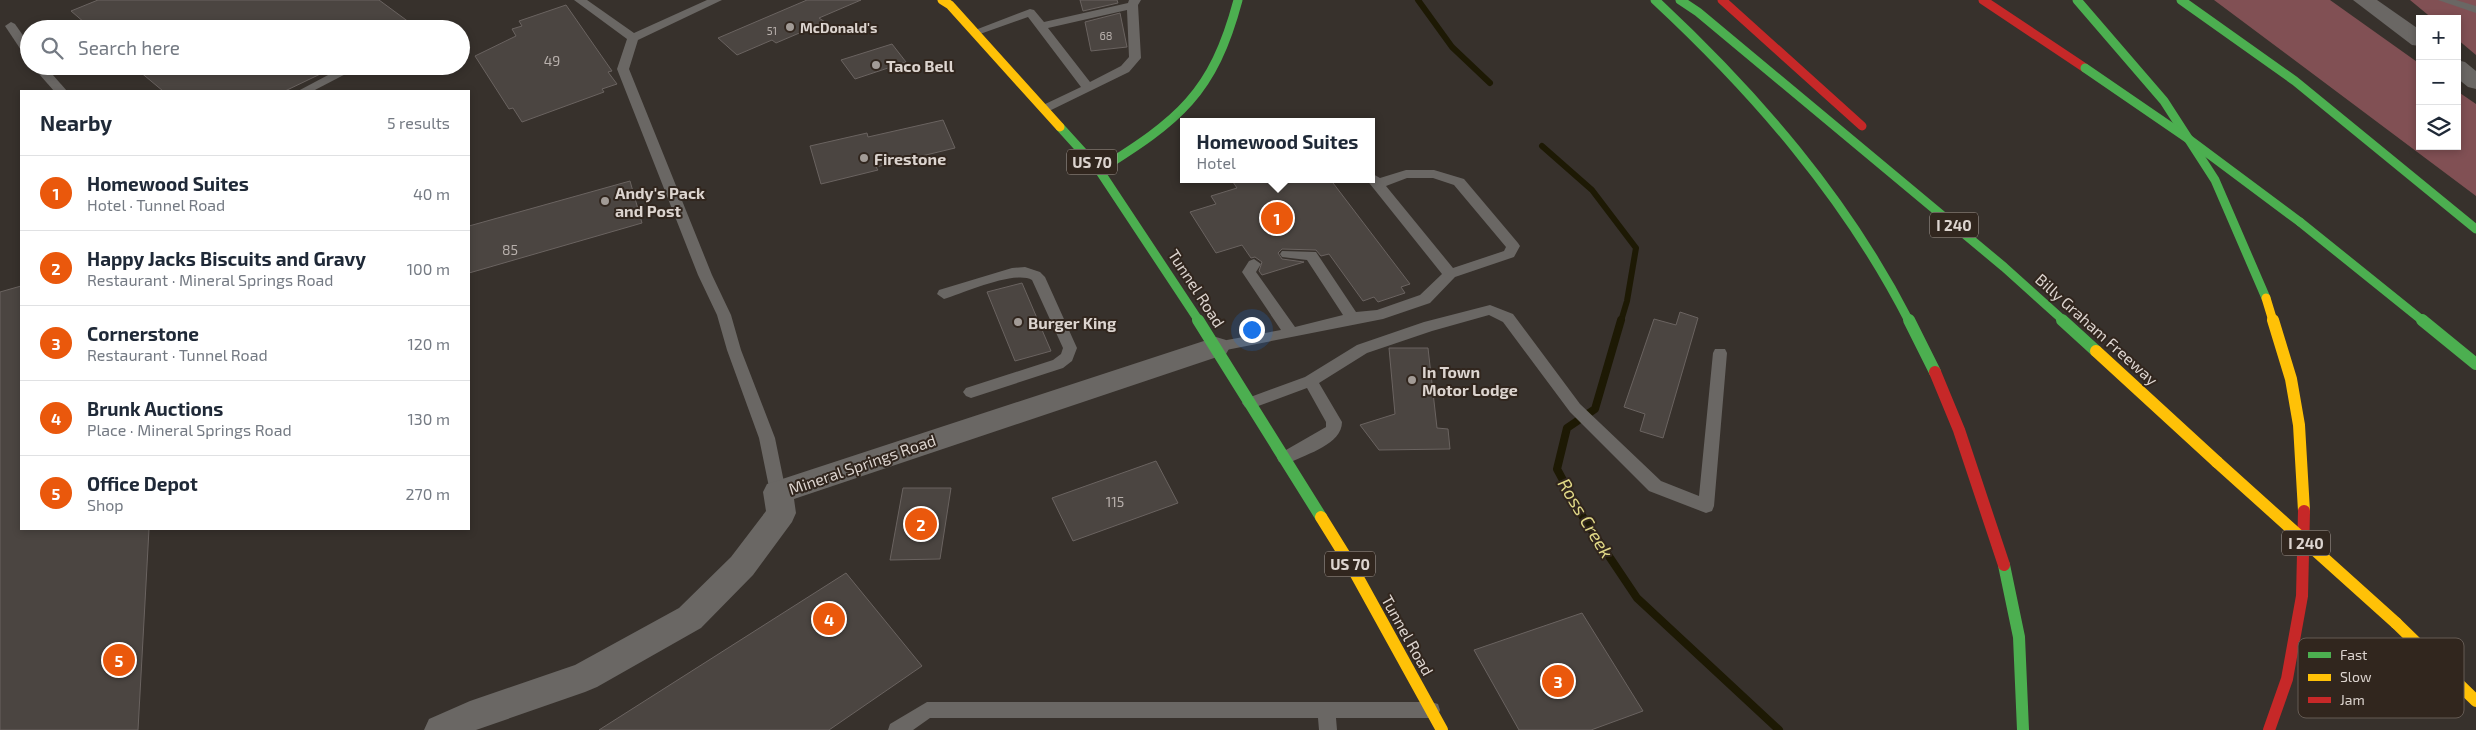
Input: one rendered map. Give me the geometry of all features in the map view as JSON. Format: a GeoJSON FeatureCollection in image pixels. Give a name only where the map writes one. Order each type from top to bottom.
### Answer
{"type":"FeatureCollection","features":[{"type":"Feature","properties":{"kind":"main road","name":"Tunnel Road"},"geometry":{"type":"LineString","coordinates":[[942,0],[950,5],[976,32],[1099,170],[1216,347],[1352,567],[1442,730]]}},
{"type":"Feature","properties":{"kind":"main road"},"geometry":{"type":"LineString","coordinates":[[1099,170],[1171,122],[1191,101],[1226,46],[1238,0]]}},
{"type":"Feature","properties":{"kind":"main road"},"geometry":{"type":"LineString","coordinates":[[1655,0],[1741,82],[1783,129],[1859,232],[1911,322],[1944,389],[1984,504],[2008,583],[2019,636],[2023,730]]}},
{"type":"Feature","properties":{"kind":"main road","name":"Billy Graham Freeway"},"geometry":{"type":"LineString","coordinates":[[1680,0],[1698,12],[2004,268],[2411,638]]}},
{"type":"Feature","properties":{"kind":"main road"},"geometry":{"type":"LineString","coordinates":[[1722,0],[1871,133]]}},
{"type":"Feature","properties":{"kind":"main road"},"geometry":{"type":"LineString","coordinates":[[1983,0],[2190,140],[2300,222],[2476,364]]}},
{"type":"Feature","properties":{"kind":"main road"},"geometry":{"type":"LineString","coordinates":[[2076,0],[2137,66],[2164,101],[2215,180],[2264,291],[2291,378],[2300,425],[2304,490],[2302,596],[2287,679],[2269,730]]}},
{"type":"Feature","properties":{"kind":"main road"},"geometry":{"type":"LineString","coordinates":[[2181,0],[2246,44],[2365,134],[2476,229]]}},
{"type":"Feature","properties":{"kind":"main road"},"geometry":{"type":"LineString","coordinates":[[1975,226],[2004,268]]}},
{"type":"Feature","properties":{"kind":"main road","name":"Billy Graham Freeway"},"geometry":{"type":"LineString","coordinates":[[2464,690],[2476,702]]}},
{"type":"Feature","properties":{"kind":"street"},"geometry":{"type":"LineString","coordinates":[[2363,0],[2416,37]]}},
{"type":"Feature","properties":{"kind":"street"},"geometry":{"type":"LineString","coordinates":[[2461,70],[2476,82]]}},
{"type":"Feature","properties":{"kind":"street","name":"Mineral Springs Road"},"geometry":{"type":"LineString","coordinates":[[442,730],[470,716],[585,676],[690,618],[742,566],[781,512],[778,492],[1216,347]]}},
{"type":"Feature","properties":{"kind":"lane"},"geometry":{"type":"LineString","coordinates":[[580,0],[633,38]]}},
{"type":"Feature","properties":{"kind":"lane"},"geometry":{"type":"LineString","coordinates":[[716,0],[633,38],[623,69],[705,275],[724,315],[734,350],[767,438],[778,492]]}},
{"type":"Feature","properties":{"kind":"lane"},"geometry":{"type":"LineString","coordinates":[[2444,0],[2476,10]]}},
{"type":"Feature","properties":{"kind":"lane"},"geometry":{"type":"LineString","coordinates":[[1043,26],[1134,3],[1135,58],[1125,69],[1045,109]]}},
{"type":"Feature","properties":{"kind":"lane"},"geometry":{"type":"LineString","coordinates":[[976,32],[1030,12],[1043,26],[1088,88]]}},
{"type":"Feature","properties":{"kind":"lane"},"geometry":{"type":"LineString","coordinates":[[11,26],[20,40]]}},
{"type":"Feature","properties":{"kind":"lane"},"geometry":{"type":"LineString","coordinates":[[46,75],[60,90]]}},
{"type":"Feature","properties":{"kind":"lane"},"geometry":{"type":"LineString","coordinates":[[306,90],[337,75]]}},
{"type":"Feature","properties":{"kind":"lane"},"geometry":{"type":"LineString","coordinates":[[1216,347],[1290,333],[1352,318],[1378,315],[1425,299],[1450,274],[1509,254],[1513,246],[1459,182],[1434,174],[1406,174],[1375,180]]}},
{"type":"Feature","properties":{"kind":"lane"},"geometry":{"type":"LineString","coordinates":[[1375,181],[1450,274]]}},
{"type":"Feature","properties":{"kind":"lane"},"geometry":{"type":"LineString","coordinates":[[1287,254],[1311,255],[1352,318]]}},
{"type":"Feature","properties":{"kind":"lane"},"geometry":{"type":"LineString","coordinates":[[1254,264],[1250,272],[1253,278],[1290,333]]}},
{"type":"Feature","properties":{"kind":"lane"},"geometry":{"type":"LineString","coordinates":[[944,294],[1012,273],[1023,271],[1032,273],[1038,278],[1070,348],[1067,357],[1058,364],[971,392]]}},
{"type":"Feature","properties":{"kind":"lane"},"geometry":{"type":"LineString","coordinates":[[1250,403],[1310,381],[1362,349],[1429,326],[1490,310],[1508,318],[1575,408],[1655,486],[1706,506],[1720,353]]}},
{"type":"Feature","properties":{"kind":"lane"},"geometry":{"type":"LineString","coordinates":[[1285,458],[1329,435],[1334,429],[1334,422],[1310,381]]}},
{"type":"Feature","properties":{"kind":"lane"},"geometry":{"type":"LineString","coordinates":[[897,730],[927,710],[1431,710]]}},
{"type":"Feature","properties":{"kind":"lane"},"geometry":{"type":"LineString","coordinates":[[1326,710],[1328,730]]}},
{"type":"Feature","properties":{"kind":"shaded area"},"geometry":{"type":"Polygon","coordinates":[[[2214,0],[2330,0],[2416,61],[2416,150],[2461,150],[2461,94],[2476,104],[2476,196],[2214,0]]]}},
{"type":"Feature","properties":{"kind":"shaded area"},"geometry":{"type":"Polygon","coordinates":[[[2410,0],[2476,0],[2476,55],[2461,42],[2461,15],[2428,15],[2410,0]]]}},
{"type":"Feature","properties":{"kind":"building"},"geometry":{"type":"Polygon","coordinates":[[[98,0],[379,0],[406,20],[82,20],[71,11],[98,0]]]}},
{"type":"Feature","properties":{"kind":"building"},"geometry":{"type":"Polygon","coordinates":[[[807,0],[861,0],[819,18],[825,22],[776,43],[772,40],[737,55],[718,38],[807,0]]]}},
{"type":"Feature","properties":{"kind":"building"},"geometry":{"type":"Polygon","coordinates":[[[1080,0],[1117,0],[1118,3],[1083,11],[1080,0]]]}},
{"type":"Feature","properties":{"kind":"building"},"geometry":{"type":"Polygon","coordinates":[[[566,5],[612,71],[608,72],[617,84],[602,89],[604,92],[522,122],[513,108],[509,109],[475,56],[516,36],[512,29],[522,26],[519,21],[566,5]]]}},
{"type":"Feature","properties":{"kind":"building"},"geometry":{"type":"Polygon","coordinates":[[[1120,13],[1127,47],[1091,51],[1085,22],[1120,13]]]}},
{"type":"Feature","properties":{"kind":"building"},"geometry":{"type":"Polygon","coordinates":[[[892,44],[906,62],[855,79],[841,60],[892,44]]]}},
{"type":"Feature","properties":{"kind":"building"},"geometry":{"type":"Polygon","coordinates":[[[144,75],[318,75],[287,90],[162,90],[144,75]]]}},
{"type":"Feature","properties":{"kind":"building","name":"Firestone"},"geometry":{"type":"Polygon","coordinates":[[[943,120],[955,148],[876,167],[878,170],[821,184],[810,146],[867,133],[868,137],[943,120]]]}},
{"type":"Feature","properties":{"kind":"building"},"geometry":{"type":"Polygon","coordinates":[[[630,181],[642,223],[470,273],[470,226],[630,181]]]}},
{"type":"Feature","properties":{"kind":"building"},"geometry":{"type":"Polygon","coordinates":[[[1234,183],[1333,183],[1410,284],[1401,287],[1405,293],[1378,302],[1374,297],[1363,301],[1329,254],[1321,256],[1316,250],[1282,249],[1278,253],[1282,259],[1304,262],[1262,275],[1259,271],[1262,262],[1255,257],[1251,258],[1242,245],[1216,253],[1190,212],[1216,204],[1211,196],[1237,188],[1234,183]]]}},
{"type":"Feature","properties":{"kind":"building","name":"Burger King"},"geometry":{"type":"Polygon","coordinates":[[[1022,283],[1051,351],[1015,361],[987,292],[1022,283]]]}},
{"type":"Feature","properties":{"kind":"building"},"geometry":{"type":"Polygon","coordinates":[[[20,286],[20,530],[149,530],[138,730],[0,730],[0,292],[20,286]]]}},
{"type":"Feature","properties":{"kind":"building"},"geometry":{"type":"Polygon","coordinates":[[[1680,312],[1698,318],[1663,438],[1640,431],[1645,414],[1624,407],[1654,319],[1676,325],[1680,312]]]}},
{"type":"Feature","properties":{"kind":"building"},"geometry":{"type":"Polygon","coordinates":[[[1389,348],[1428,348],[1437,428],[1448,429],[1450,449],[1379,450],[1360,425],[1395,414],[1389,348]]]}},
{"type":"Feature","properties":{"kind":"building"},"geometry":{"type":"Polygon","coordinates":[[[1156,461],[1178,503],[1073,541],[1052,498],[1156,461]]]}},
{"type":"Feature","properties":{"kind":"building"},"geometry":{"type":"Polygon","coordinates":[[[903,488],[951,488],[940,559],[890,560],[903,488]]]}},
{"type":"Feature","properties":{"kind":"building"},"geometry":{"type":"Polygon","coordinates":[[[846,573],[922,666],[829,730],[599,730],[846,573]]]}},
{"type":"Feature","properties":{"kind":"building"},"geometry":{"type":"Polygon","coordinates":[[[1582,613],[1643,711],[1591,730],[1519,730],[1474,650],[1582,613]]]}},
{"type":"Feature","properties":{"kind":"waterway","name":"Ross Creek"},"geometry":{"type":"LineString","coordinates":[[1418,0],[1452,47],[1490,83]]}},
{"type":"Feature","properties":{"kind":"waterway","name":"Ross Creek"},"geometry":{"type":"LineString","coordinates":[[1542,146],[1592,190],[1636,248],[1627,301],[1621,321]]}},
{"type":"Feature","properties":{"kind":"waterway","name":"Ross Creek"},"geometry":{"type":"LineString","coordinates":[[1621,320],[1595,409],[1567,428],[1557,469],[1584,519],[1637,598],[1779,730]]}},
{"type":"Feature","properties":{"kind":"traffic: fast"},"geometry":{"type":"LineString","coordinates":[[1099,170],[1150,137],[1190,102],[1219,59],[1238,0]]}},
{"type":"Feature","properties":{"kind":"traffic: fast"},"geometry":{"type":"LineString","coordinates":[[1655,0],[1741,84],[1814,171],[1878,266],[1935,372]]}},
{"type":"Feature","properties":{"kind":"traffic: fast"},"geometry":{"type":"LineString","coordinates":[[1680,0],[1698,12],[2004,267],[2096,351]]}},
{"type":"Feature","properties":{"kind":"traffic: fast"},"geometry":{"type":"LineString","coordinates":[[2077,0],[2164,101],[2215,180],[2266,298]]}},
{"type":"Feature","properties":{"kind":"traffic: fast"},"geometry":{"type":"LineString","coordinates":[[2181,0],[2295,81],[2476,229]]}},
{"type":"Feature","properties":{"kind":"traffic: fast"},"geometry":{"type":"LineString","coordinates":[[2085,68],[2190,140],[2300,222]]}},
{"type":"Feature","properties":{"kind":"traffic: fast"},"geometry":{"type":"LineString","coordinates":[[1060,127],[1099,170],[1216,347],[1321,517]]}},
{"type":"Feature","properties":{"kind":"traffic: fast"},"geometry":{"type":"LineString","coordinates":[[2300,222],[2476,364]]}},
{"type":"Feature","properties":{"kind":"traffic: fast"},"geometry":{"type":"LineString","coordinates":[[2004,565],[2019,637],[2023,730]]}},
{"type":"Feature","properties":{"kind":"traffic: slow"},"geometry":{"type":"LineString","coordinates":[[942,0],[950,5],[1060,127]]}},
{"type":"Feature","properties":{"kind":"traffic: slow"},"geometry":{"type":"LineString","coordinates":[[2266,298],[2291,379],[2299,425],[2304,511]]}},
{"type":"Feature","properties":{"kind":"traffic: slow"},"geometry":{"type":"LineString","coordinates":[[2096,351],[2217,462]]}},
{"type":"Feature","properties":{"kind":"traffic: slow"},"geometry":{"type":"LineString","coordinates":[[2217,462],[2396,623]]}},
{"type":"Feature","properties":{"kind":"traffic: slow"},"geometry":{"type":"LineString","coordinates":[[1321,517],[1352,567],[1442,730]]}},
{"type":"Feature","properties":{"kind":"traffic: slow"},"geometry":{"type":"LineString","coordinates":[[2396,623],[2411,638]]}},
{"type":"Feature","properties":{"kind":"traffic: slow"},"geometry":{"type":"LineString","coordinates":[[2464,689],[2476,701]]}},
{"type":"Feature","properties":{"kind":"traffic: jam"},"geometry":{"type":"LineString","coordinates":[[1722,0],[1862,126]]}},
{"type":"Feature","properties":{"kind":"traffic: jam"},"geometry":{"type":"LineString","coordinates":[[1983,0],[2085,68]]}},
{"type":"Feature","properties":{"kind":"traffic: jam"},"geometry":{"type":"LineString","coordinates":[[1935,372],[1959,430],[2004,565]]}},
{"type":"Feature","properties":{"kind":"traffic: jam"},"geometry":{"type":"LineString","coordinates":[[2269,730],[2287,679],[2302,596],[2304,511]]}},
{"type":"Feature","properties":{"kind":"place","name":"McDonald's"},"geometry":{"type":"Point","coordinates":[790,27]}},
{"type":"Feature","properties":{"kind":"place","name":"Taco Bell"},"geometry":{"type":"Point","coordinates":[876,65]}},
{"type":"Feature","properties":{"kind":"place","name":"Firestone"},"geometry":{"type":"Point","coordinates":[864,158]}},
{"type":"Feature","properties":{"kind":"place","name":"Andy's Pack and Post"},"geometry":{"type":"Point","coordinates":[605,201]}},
{"type":"Feature","properties":{"kind":"place","name":"Homewood Suites"},"geometry":{"type":"Point","coordinates":[1277,218]}},
{"type":"Feature","properties":{"kind":"place","name":"Burger King"},"geometry":{"type":"Point","coordinates":[1018,322]}},
{"type":"Feature","properties":{"kind":"place","name":"In Town Motor Lodge"},"geometry":{"type":"Point","coordinates":[1412,380]}},
{"type":"Feature","properties":{"kind":"place","name":"Happy Jacks Biscuits and Gravy"},"geometry":{"type":"Point","coordinates":[921,524]}},
{"type":"Feature","properties":{"kind":"place","name":"Brunk Auctions"},"geometry":{"type":"Point","coordinates":[829,619]}},
{"type":"Feature","properties":{"kind":"place","name":"Office Depot"},"geometry":{"type":"Point","coordinates":[119,660]}},
{"type":"Feature","properties":{"kind":"place","name":"Cornerstone"},"geometry":{"type":"Point","coordinates":[1558,681]}}]}
